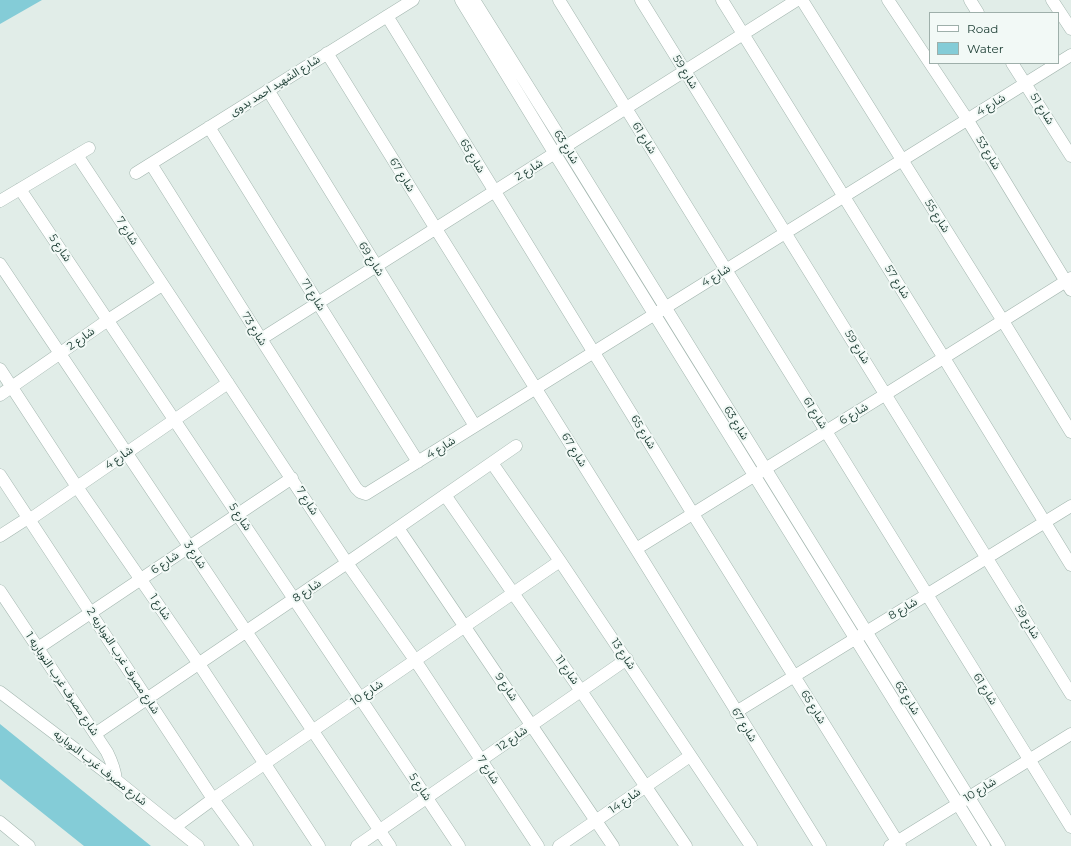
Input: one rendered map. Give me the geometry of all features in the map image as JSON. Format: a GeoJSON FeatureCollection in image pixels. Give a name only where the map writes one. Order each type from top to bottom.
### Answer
{"type":"FeatureCollection","features":[{"type":"Feature","properties":{"kind":"street","name":"شارع الشهيد احمد بدوى"},"geometry":{"type":"LineString","coordinates":[[136,173],[413,0]]}},
{"type":"Feature","properties":{"kind":"street","name":"شارع 63"},"geometry":{"type":"LineString","coordinates":[[461,0],[482,23],[566,147],[660,311]]}},
{"type":"Feature","properties":{"kind":"street","name":"شارع 63"},"geometry":{"type":"LineString","coordinates":[[474,0],[482,23],[555,154],[660,311],[760,472],[866,632],[1000,846]]}},
{"type":"Feature","properties":{"kind":"street","name":"شارع 61"},"geometry":{"type":"LineString","coordinates":[[558,0],[1071,827]]}},
{"type":"Feature","properties":{"kind":"street","name":"شارع 59"},"geometry":{"type":"LineString","coordinates":[[641,0],[1071,694]]}},
{"type":"Feature","properties":{"kind":"street","name":"شارع 57"},"geometry":{"type":"LineString","coordinates":[[722,0],[1071,565]]}},
{"type":"Feature","properties":{"kind":"street","name":"شارع 2"},"geometry":{"type":"LineString","coordinates":[[261,339],[797,0]]}},
{"type":"Feature","properties":{"kind":"street","name":"شارع 55"},"geometry":{"type":"LineString","coordinates":[[802,0],[1071,432]]}},
{"type":"Feature","properties":{"kind":"street","name":"شارع 53"},"geometry":{"type":"LineString","coordinates":[[888,0],[929,62]]}},
{"type":"Feature","properties":{"kind":"street"},"geometry":{"type":"LineString","coordinates":[[970,0],[977,12]]}},
{"type":"Feature","properties":{"kind":"street"},"geometry":{"type":"LineString","coordinates":[[1052,0],[1071,29]]}},
{"type":"Feature","properties":{"kind":"street","name":"شارع 65"},"geometry":{"type":"LineString","coordinates":[[387,16],[896,844]]}},
{"type":"Feature","properties":{"kind":"street","name":"شارع 67"},"geometry":{"type":"LineString","coordinates":[[327,53],[820,846]]}},
{"type":"Feature","properties":{"kind":"street","name":"شارع 4"},"geometry":{"type":"LineString","coordinates":[[1059,63],[1071,55]]}},
{"type":"Feature","properties":{"kind":"street","name":"شارع 53"},"geometry":{"type":"LineString","coordinates":[[930,64],[967,119],[1069,283]]}},
{"type":"Feature","properties":{"kind":"street","name":"شارع 51"},"geometry":{"type":"LineString","coordinates":[[1013,64],[1071,156]]}},
{"type":"Feature","properties":{"kind":"street","name":"شارع 4"},"geometry":{"type":"LineString","coordinates":[[360,492],[366,494],[1057,64]]}},
{"type":"Feature","properties":{"kind":"street","name":"شارع 69"},"geometry":{"type":"LineString","coordinates":[[268,90],[475,426]]}},
{"type":"Feature","properties":{"kind":"street","name":"شارع 71"},"geometry":{"type":"LineString","coordinates":[[209,127],[418,462]]}},
{"type":"Feature","properties":{"kind":"street"},"geometry":{"type":"LineString","coordinates":[[0,201],[89,148]]}},
{"type":"Feature","properties":{"kind":"street","name":"شارع 7"},"geometry":{"type":"LineString","coordinates":[[77,155],[347,563],[415,660],[538,846]]}},
{"type":"Feature","properties":{"kind":"street","name":"شارع 73"},"geometry":{"type":"LineString","coordinates":[[151,164],[261,339],[360,492]]}},
{"type":"Feature","properties":{"kind":"street","name":"شارع 5"},"geometry":{"type":"LineString","coordinates":[[20,189],[459,846]]}},
{"type":"Feature","properties":{"kind":"street","name":"شارع 3"},"geometry":{"type":"LineString","coordinates":[[0,264],[390,846]]}},
{"type":"Feature","properties":{"kind":"street","name":"شارع 6"},"geometry":{"type":"LineString","coordinates":[[636,549],[1003,321],[1069,283]]}},
{"type":"Feature","properties":{"kind":"street","name":"شارع 2"},"geometry":{"type":"LineString","coordinates":[[0,395],[162,284]]}},
{"type":"Feature","properties":{"kind":"street","name":"شارع 1"},"geometry":{"type":"LineString","coordinates":[[0,369],[77,487],[199,664],[319,846]]}},
{"type":"Feature","properties":{"kind":"street","name":"شارع 4"},"geometry":{"type":"LineString","coordinates":[[0,536],[29,519],[77,487],[228,383]]}},
{"type":"Feature","properties":{"kind":"street","name":"شارع 8"},"geometry":{"type":"LineString","coordinates":[[95,734],[295,599],[516,446]]}},
{"type":"Feature","properties":{"kind":"street","name":"شارع 13"},"geometry":{"type":"LineString","coordinates":[[492,463],[627,659],[751,846]]}},
{"type":"Feature","properties":{"kind":"street","name":"شارع 63"},"geometry":{"type":"LineString","coordinates":[[760,472],[855,638],[984,846]]}},
{"type":"Feature","properties":{"kind":"street","name":"شارع مصرف غرب النوباريه 2"},"geometry":{"type":"LineString","coordinates":[[0,475],[213,799],[247,846]]}},
{"type":"Feature","properties":{"kind":"street","name":"شارع 6"},"geometry":{"type":"LineString","coordinates":[[38,648],[292,478]]}},
{"type":"Feature","properties":{"kind":"street","name":"شارع 11"},"geometry":{"type":"LineString","coordinates":[[445,496],[581,691],[686,846]]}},
{"type":"Feature","properties":{"kind":"street","name":"شارع 8"},"geometry":{"type":"LineString","coordinates":[[736,712],[1071,506]]}},
{"type":"Feature","properties":{"kind":"street","name":"شارع 9"},"geometry":{"type":"LineString","coordinates":[[398,528],[613,846]]}},
{"type":"Feature","properties":{"kind":"street","name":"شارع 10"},"geometry":{"type":"LineString","coordinates":[[176,827],[264,763],[560,561]]}},
{"type":"Feature","properties":{"kind":"street","name":"شارع مصرف غرب النوباريه 1"},"geometry":{"type":"LineString","coordinates":[[0,591],[107,752],[115,771],[116,780]]}},
{"type":"Feature","properties":{"kind":"street","name":"شارع 12"},"geometry":{"type":"LineString","coordinates":[[357,846],[627,659]]}},
{"type":"Feature","properties":{"kind":"street","name":"شارع مصرف غرب النوباريه"},"geometry":{"type":"LineString","coordinates":[[0,692],[116,780],[198,846]]}},
{"type":"Feature","properties":{"kind":"street","name":"شارع 10"},"geometry":{"type":"LineString","coordinates":[[896,844],[1071,734]]}},
{"type":"Feature","properties":{"kind":"street","name":"شارع 14"},"geometry":{"type":"LineString","coordinates":[[559,846],[690,756]]}},
{"type":"Feature","properties":{"kind":"street"},"geometry":{"type":"LineString","coordinates":[[0,822],[29,846]]}},
{"type":"Feature","properties":{"kind":"water"},"geometry":{"type":"Polygon","coordinates":[[[0,0],[42,0],[0,24],[0,0]]]}},
{"type":"Feature","properties":{"kind":"water"},"geometry":{"type":"Polygon","coordinates":[[[0,724],[151,846],[84,846],[0,779],[0,724]]]}}]}
